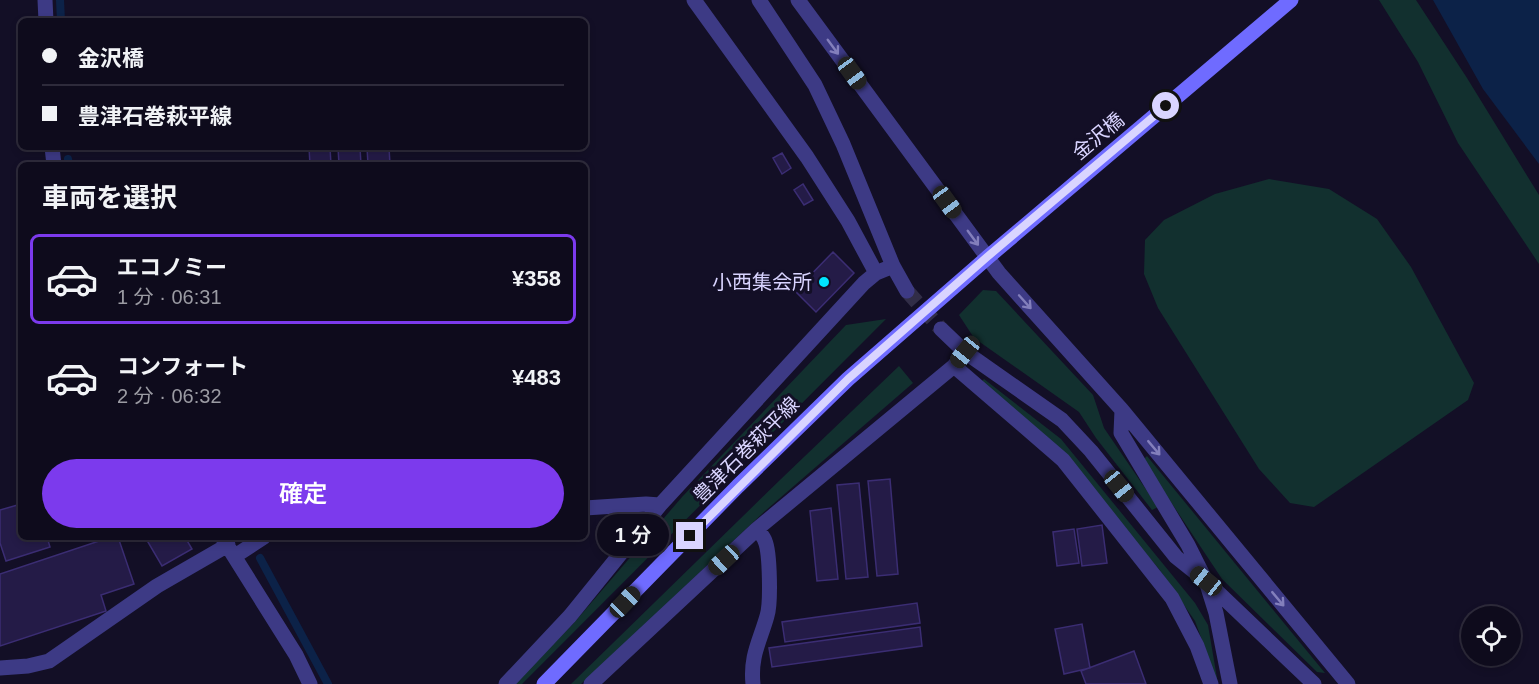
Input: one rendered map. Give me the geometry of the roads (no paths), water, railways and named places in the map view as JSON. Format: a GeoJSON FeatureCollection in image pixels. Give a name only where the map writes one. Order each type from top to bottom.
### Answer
{"type":"FeatureCollection","features":[{"type":"Feature","properties":{"kind":"main road","name":"金沢橋"},"geometry":{"type":"LineString","coordinates":[[987,257],[1291,0]]}},
{"type":"Feature","properties":{"kind":"main road","name":"豊津石巻萩平線"},"geometry":{"type":"LineString","coordinates":[[544,684],[738,486],[848,379],[987,257]]}},
{"type":"Feature","properties":{"kind":"street"},"geometry":{"type":"LineString","coordinates":[[45,0],[46,18]]}},
{"type":"Feature","properties":{"kind":"street"},"geometry":{"type":"LineString","coordinates":[[694,0],[807,157],[848,221],[876,273]]}},
{"type":"Feature","properties":{"kind":"street"},"geometry":{"type":"LineString","coordinates":[[759,0],[815,85],[843,144],[893,266],[907,291]]}},
{"type":"Feature","properties":{"kind":"street"},"geometry":{"type":"LineString","coordinates":[[798,0],[999,273],[1122,410],[1348,684]]}},
{"type":"Feature","properties":{"kind":"street"},"geometry":{"type":"LineString","coordinates":[[506,684],[570,616],[660,505],[864,283],[876,273],[893,266]]}},
{"type":"Feature","properties":{"kind":"street"},"geometry":{"type":"LineString","coordinates":[[941,329],[965,352],[1062,420],[1091,451],[1176,557],[1206,581],[1314,684]]}},
{"type":"Feature","properties":{"kind":"street"},"geometry":{"type":"LineString","coordinates":[[591,684],[757,529],[954,366],[965,352]]}},
{"type":"Feature","properties":{"kind":"street"},"geometry":{"type":"LineString","coordinates":[[954,366],[1063,460],[1172,598],[1197,646],[1211,684]]}},
{"type":"Feature","properties":{"kind":"street"},"geometry":{"type":"LineString","coordinates":[[1122,410],[1121,433],[1188,545],[1206,581],[1216,613],[1230,684]]}},
{"type":"Feature","properties":{"kind":"street"},"geometry":{"type":"LineString","coordinates":[[588,508],[660,505]]}},
{"type":"Feature","properties":{"kind":"street"},"geometry":{"type":"LineString","coordinates":[[753,684],[751,673],[754,650],[768,613],[770,587],[766,541],[757,529]]}},
{"type":"Feature","properties":{"kind":"street"},"geometry":{"type":"LineString","coordinates":[[0,668],[28,666],[49,661],[157,586],[228,546],[252,540]]}},
{"type":"Feature","properties":{"kind":"street"},"geometry":{"type":"LineString","coordinates":[[228,546],[296,655],[310,684]]}},
{"type":"Feature","properties":{"kind":"water"},"geometry":{"type":"Polygon","coordinates":[[[1433,0],[1539,0],[1539,164],[1483,89],[1433,0]]]}},
{"type":"Feature","properties":{"kind":"waterway"},"geometry":{"type":"LineString","coordinates":[[60,0],[61,18]]}},
{"type":"Feature","properties":{"kind":"waterway"},"geometry":{"type":"LineString","coordinates":[[260,558],[328,684]]}},
{"type":"Feature","properties":{"kind":"tunnel"},"geometry":{"type":"LineString","coordinates":[[907,291],[941,329]]}},
{"type":"Feature","properties":{"kind":"place","name":"小西集会所"},"geometry":{"type":"Point","coordinates":[824,282]}}]}
